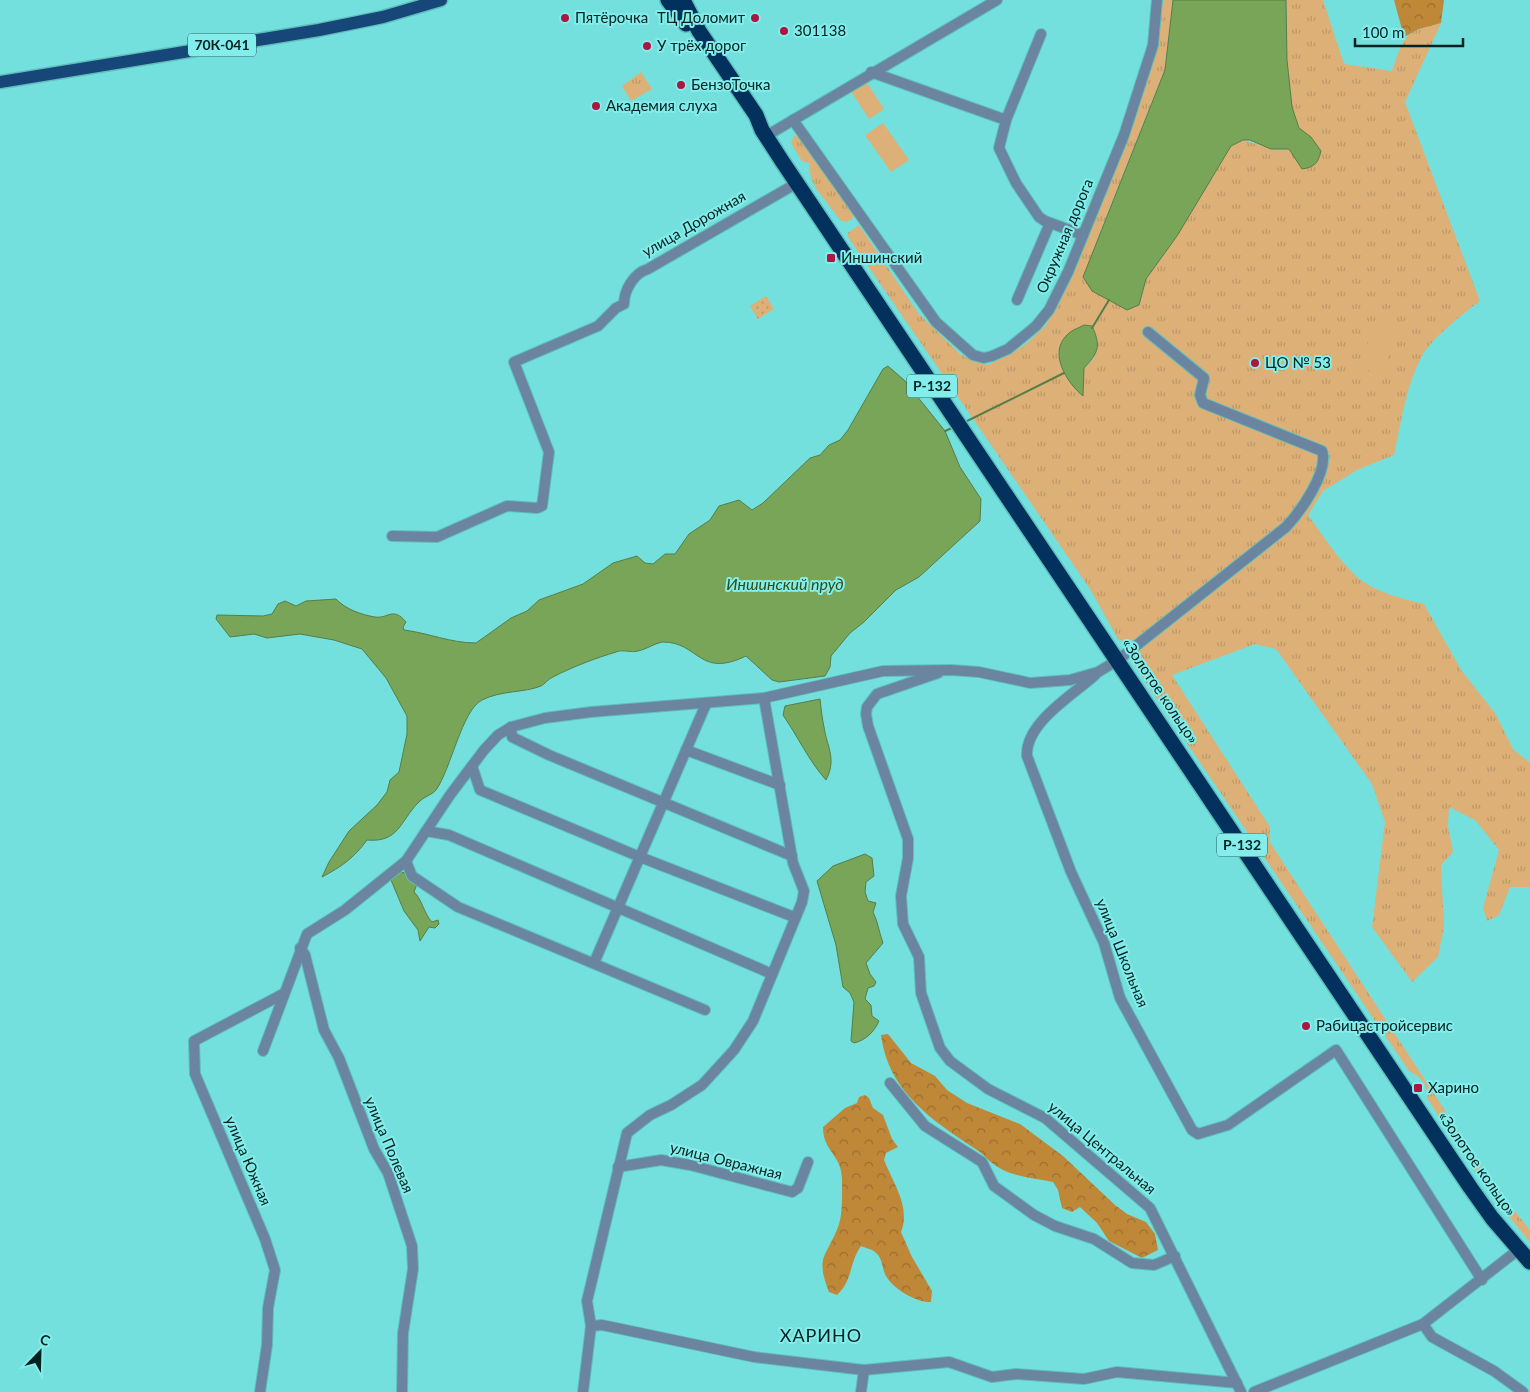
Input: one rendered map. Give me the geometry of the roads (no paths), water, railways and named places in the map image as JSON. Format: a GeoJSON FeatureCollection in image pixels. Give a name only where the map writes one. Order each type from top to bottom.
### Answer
{"type":"FeatureCollection","features":[{"type":"Feature","properties":{"kind":"highway","name":"«Золотое кольцо»"},"geometry":{"type":"LineString","coordinates":[[668,0],[750,120],[764,133]]}},
{"type":"Feature","properties":{"kind":"highway","name":"«Золотое кольцо»"},"geometry":{"type":"LineString","coordinates":[[683,0],[699,31],[756,115],[764,133],[796,183],[959,426],[1118,660],[1470,1187],[1518,1250],[1530,1262]]}},
{"type":"Feature","properties":{"kind":"main road","name":"70К-041"},"geometry":{"type":"LineString","coordinates":[[0,82],[318,30],[383,17],[441,0]]}},
{"type":"Feature","properties":{"kind":"street"},"geometry":{"type":"LineString","coordinates":[[764,133],[793,120],[871,72],[997,0]]}},
{"type":"Feature","properties":{"kind":"street","name":"Окружная дорога"},"geometry":{"type":"LineString","coordinates":[[793,120],[924,307],[956,342],[973,355],[984,358],[1001,353],[1036,326],[1055,300],[1124,135],[1153,45],[1157,0]]}},
{"type":"Feature","properties":{"kind":"street"},"geometry":{"type":"LineString","coordinates":[[1041,34],[1006,120],[999,148],[1034,211],[1050,223],[1082,235]]}},
{"type":"Feature","properties":{"kind":"street"},"geometry":{"type":"LineString","coordinates":[[871,72],[1006,120]]}},
{"type":"Feature","properties":{"kind":"street","name":"улица Дорожная"},"geometry":{"type":"LineString","coordinates":[[392,536],[437,537],[506,506],[537,508],[542,506],[549,452],[514,362],[598,326],[616,308],[624,304],[624,292],[641,271],[648,269],[796,183]]}},
{"type":"Feature","properties":{"kind":"street"},"geometry":{"type":"LineString","coordinates":[[1017,300],[1050,223]]}},
{"type":"Feature","properties":{"kind":"street"},"geometry":{"type":"LineString","coordinates":[[263,1051],[300,948],[307,934],[345,910],[406,861],[472,766],[498,735],[511,727],[545,718],[591,712],[764,698],[883,671],[950,670],[979,672],[1030,683],[1070,680],[1098,672],[1118,660],[1286,527],[1308,499],[1323,458],[1320,450],[1203,402],[1200,395],[1204,378],[1148,332]]}},
{"type":"Feature","properties":{"kind":"street","name":"улица Центральная"},"geometry":{"type":"LineString","coordinates":[[950,670],[881,692],[869,701],[866,714],[879,761],[896,802],[908,839],[908,858],[902,887],[901,911],[905,931],[919,957],[921,993],[934,1036],[950,1061],[988,1089],[1045,1118],[1091,1159],[1148,1205],[1156,1217],[1239,1387]]}},
{"type":"Feature","properties":{"kind":"street","name":"улица Школьная"},"geometry":{"type":"LineString","coordinates":[[1098,672],[1039,724],[1029,741],[1027,756],[1071,872],[1104,943],[1120,998],[1192,1130],[1198,1134],[1226,1126],[1336,1050],[1482,1280]]}},
{"type":"Feature","properties":{"kind":"street"},"geometry":{"type":"LineString","coordinates":[[584,1392],[592,1326],[587,1300],[627,1133],[650,1115],[671,1105],[702,1085],[734,1050],[753,1021],[794,917],[802,902],[804,891],[792,856],[764,698]]}},
{"type":"Feature","properties":{"kind":"street"},"geometry":{"type":"LineString","coordinates":[[594,963],[706,704]]}},
{"type":"Feature","properties":{"kind":"street"},"geometry":{"type":"LineString","coordinates":[[511,727],[512,737],[792,856]]}},
{"type":"Feature","properties":{"kind":"street"},"geometry":{"type":"LineString","coordinates":[[686,750],[780,785]]}},
{"type":"Feature","properties":{"kind":"street"},"geometry":{"type":"LineString","coordinates":[[472,766],[480,790],[640,857],[794,917]]}},
{"type":"Feature","properties":{"kind":"street"},"geometry":{"type":"LineString","coordinates":[[426,831],[449,835],[618,910],[772,974]]}},
{"type":"Feature","properties":{"kind":"street"},"geometry":{"type":"LineString","coordinates":[[406,861],[412,876],[458,907],[705,1010]]}},
{"type":"Feature","properties":{"kind":"street","name":"улица Полевая"},"geometry":{"type":"LineString","coordinates":[[300,948],[306,955],[324,1030],[339,1058],[374,1149],[388,1173],[412,1246],[413,1269],[403,1333],[402,1392]]}},
{"type":"Feature","properties":{"kind":"street","name":"улица Южная"},"geometry":{"type":"LineString","coordinates":[[260,1392],[267,1345],[268,1308],[275,1270],[265,1239],[195,1074],[194,1041],[283,994]]}},
{"type":"Feature","properties":{"kind":"street"},"geometry":{"type":"LineString","coordinates":[[890,1083],[925,1126],[982,1162],[994,1186],[1034,1215],[1055,1226],[1094,1239],[1132,1263],[1154,1265],[1175,1256]]}},
{"type":"Feature","properties":{"kind":"street","name":"улица Овражная"},"geometry":{"type":"LineString","coordinates":[[618,1167],[660,1160],[690,1165],[792,1192],[798,1188],[808,1162]]}},
{"type":"Feature","properties":{"kind":"street"},"geometry":{"type":"LineString","coordinates":[[1254,1392],[1423,1324],[1482,1280],[1518,1250]]}},
{"type":"Feature","properties":{"kind":"street"},"geometry":{"type":"LineString","coordinates":[[1423,1324],[1432,1336],[1494,1371],[1523,1392]]}},
{"type":"Feature","properties":{"kind":"street"},"geometry":{"type":"LineString","coordinates":[[592,1326],[602,1326],[754,1357],[864,1370],[949,1362],[992,1377],[1016,1374],[1084,1379],[1117,1372],[1239,1387]]}},
{"type":"Feature","properties":{"kind":"street"},"geometry":{"type":"LineString","coordinates":[[861,1392],[864,1370]]}},
{"type":"Feature","properties":{"kind":"water"},"geometry":{"type":"Polygon","coordinates":[[[1173,0],[1286,0],[1287,60],[1292,107],[1299,128],[1311,137],[1321,151],[1319,159],[1315,164],[1302,169],[1289,149],[1271,149],[1250,140],[1243,140],[1231,146],[1177,236],[1146,279],[1139,305],[1127,310],[1092,291],[1083,277],[1165,70],[1173,0]]]}},
{"type":"Feature","properties":{"kind":"water"},"geometry":{"type":"Polygon","coordinates":[[[1084,325],[1092,326],[1097,339],[1097,348],[1093,358],[1084,368],[1083,396],[1066,376],[1059,359],[1059,350],[1069,333],[1084,325]]]}},
{"type":"Feature","properties":{"kind":"water","name":"Иншинский пруд"},"geometry":{"type":"Polygon","coordinates":[[[888,366],[904,380],[945,431],[960,467],[981,499],[980,521],[919,577],[896,590],[864,622],[850,633],[831,656],[830,667],[825,676],[779,682],[772,680],[746,656],[718,664],[700,658],[685,647],[663,642],[638,651],[619,651],[560,673],[541,686],[505,693],[482,700],[468,715],[436,790],[418,803],[392,834],[378,840],[367,840],[347,862],[322,877],[329,862],[349,831],[377,805],[387,792],[390,780],[399,772],[407,734],[407,716],[386,678],[362,649],[334,640],[300,634],[267,638],[254,634],[230,637],[216,619],[217,615],[263,616],[272,614],[278,604],[285,601],[296,606],[306,601],[336,599],[349,609],[365,615],[380,617],[390,614],[398,615],[406,622],[403,627],[404,630],[476,643],[511,618],[527,611],[539,600],[583,584],[613,563],[637,556],[645,563],[653,564],[665,554],[675,554],[689,534],[710,520],[719,506],[739,500],[752,510],[763,503],[810,458],[820,455],[829,445],[840,440],[848,430],[883,369],[888,366]]]}},
{"type":"Feature","properties":{"kind":"water"},"geometry":{"type":"Polygon","coordinates":[[[820,699],[823,724],[831,759],[831,766],[826,780],[783,715],[785,706],[820,699]]]}},
{"type":"Feature","properties":{"kind":"water"},"geometry":{"type":"Polygon","coordinates":[[[865,854],[872,858],[874,876],[866,882],[865,892],[868,901],[876,903],[873,912],[883,943],[866,963],[870,974],[876,982],[874,986],[868,988],[865,999],[871,1005],[872,1016],[879,1021],[869,1035],[854,1043],[851,1041],[854,1002],[850,993],[843,987],[836,945],[817,881],[833,866],[865,854]]]}},
{"type":"Feature","properties":{"kind":"water"},"geometry":{"type":"Polygon","coordinates":[[[397,871],[405,873],[417,884],[414,892],[427,915],[432,922],[438,920],[439,924],[435,928],[429,927],[420,941],[418,930],[404,911],[391,880],[391,877],[397,871]]]}},
{"type":"Feature","properties":{"kind":"waterway"},"geometry":{"type":"LineString","coordinates":[[1092,328],[1109,300]]}},
{"type":"Feature","properties":{"kind":"waterway"},"geometry":{"type":"LineString","coordinates":[[963,423],[1064,373]]}},
{"type":"Feature","properties":{"kind":"waterway"},"geometry":{"type":"LineString","coordinates":[[945,431],[952,428]]}},
{"type":"Feature","properties":{"kind":"place","name":"Пятёрочка"},"geometry":{"type":"Point","coordinates":[565,18]}},
{"type":"Feature","properties":{"kind":"place","name":"ТЦ Доломит"},"geometry":{"type":"Point","coordinates":[755,18]}},
{"type":"Feature","properties":{"kind":"place","name":"301138"},"geometry":{"type":"Point","coordinates":[784,31]}},
{"type":"Feature","properties":{"kind":"place","name":"У трёх дорог"},"geometry":{"type":"Point","coordinates":[647,46]}},
{"type":"Feature","properties":{"kind":"place","name":"БензоТочка"},"geometry":{"type":"Point","coordinates":[681,85]}},
{"type":"Feature","properties":{"kind":"place","name":"Академия слуха"},"geometry":{"type":"Point","coordinates":[596,106]}},
{"type":"Feature","properties":{"kind":"place","name":"Иншинский"},"geometry":{"type":"Point","coordinates":[831,258]}},
{"type":"Feature","properties":{"kind":"place","name":"ЦО № 53"},"geometry":{"type":"Point","coordinates":[1255,363]}},
{"type":"Feature","properties":{"kind":"place","name":"Рабицастройсервис"},"geometry":{"type":"Point","coordinates":[1306,1026]}},
{"type":"Feature","properties":{"kind":"place","name":"Харино"},"geometry":{"type":"Point","coordinates":[1418,1088]}},
{"type":"Feature","properties":{"kind":"district","name":"ХАРИНО"},"geometry":{"type":"Point","coordinates":[821,1336]}}]}
